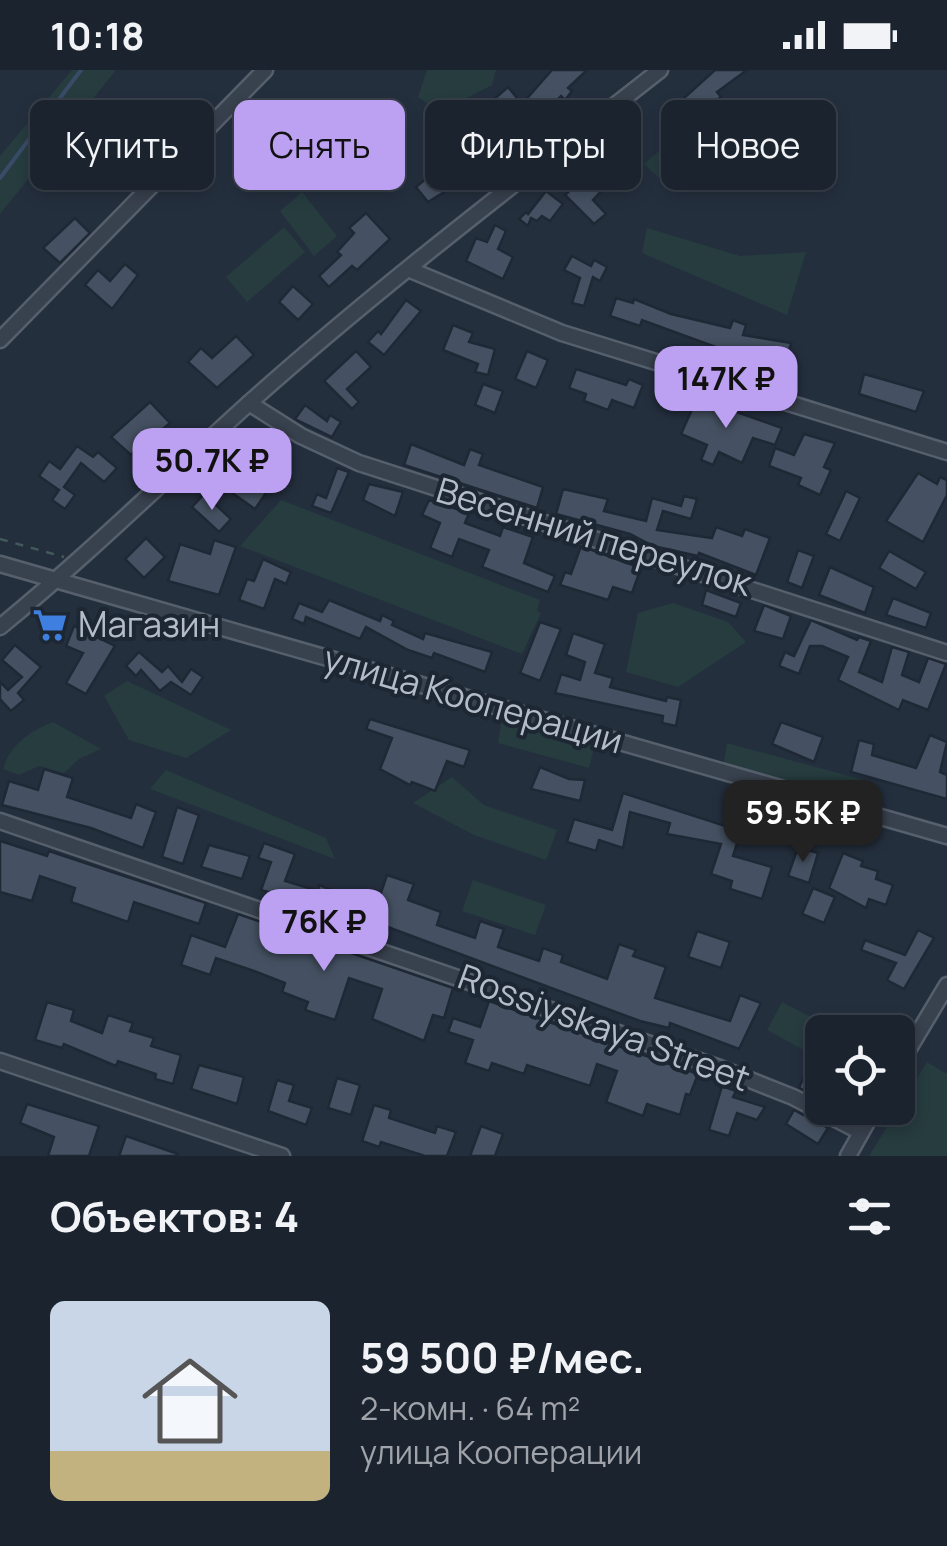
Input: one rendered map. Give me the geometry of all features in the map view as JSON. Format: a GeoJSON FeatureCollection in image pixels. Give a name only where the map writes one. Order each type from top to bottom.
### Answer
{"type":"FeatureCollection","features":[{"type":"Feature","properties":{"kind":"street"},"geometry":{"type":"LineString","coordinates":[[0,340],[266,70]]}},
{"type":"Feature","properties":{"kind":"street"},"geometry":{"type":"LineString","coordinates":[[0,627],[80,562],[250,403],[408,269],[660,70]]}},
{"type":"Feature","properties":{"kind":"street"},"geometry":{"type":"LineString","coordinates":[[408,269],[562,333],[947,452]]}},
{"type":"Feature","properties":{"kind":"street","name":"Весенний переулок"},"geometry":{"type":"LineString","coordinates":[[250,403],[301,436],[358,463],[947,653]]}},
{"type":"Feature","properties":{"kind":"street","name":"улица Кооперации"},"geometry":{"type":"LineString","coordinates":[[0,564],[947,836]]}},
{"type":"Feature","properties":{"kind":"street","name":"Rossiyskaya Street"},"geometry":{"type":"LineString","coordinates":[[0,821],[685,1056],[793,1097],[862,1132]]}},
{"type":"Feature","properties":{"kind":"street"},"geometry":{"type":"LineString","coordinates":[[915,1038],[947,984]]}},
{"type":"Feature","properties":{"kind":"street"},"geometry":{"type":"LineString","coordinates":[[0,1061],[282,1156]]}},
{"type":"Feature","properties":{"kind":"street"},"geometry":{"type":"LineString","coordinates":[[848,1156],[866,1125]]}},
{"type":"Feature","properties":{"kind":"street"},"geometry":{"type":"LineString","coordinates":[[228,1156],[234,1140]]}},
{"type":"Feature","properties":{"kind":"path"},"geometry":{"type":"LineString","coordinates":[[0,539],[80,562]]}},
{"type":"Feature","properties":{"kind":"green space"},"geometry":{"type":"Polygon","coordinates":[[[72,70],[116,70],[92,100],[47,100],[72,70]]]}},
{"type":"Feature","properties":{"kind":"green space"},"geometry":{"type":"Polygon","coordinates":[[[427,70],[496,70],[492,85],[463,100],[425,102],[418,97],[427,70]]]}},
{"type":"Feature","properties":{"kind":"green space"},"geometry":{"type":"Polygon","coordinates":[[[30,120],[30,177],[0,214],[0,156],[30,120]]]}},
{"type":"Feature","properties":{"kind":"green space"},"geometry":{"type":"Polygon","coordinates":[[[661,149],[661,175],[658,177],[644,164],[661,149]]]}},
{"type":"Feature","properties":{"kind":"green space"},"geometry":{"type":"Polygon","coordinates":[[[302,192],[337,236],[314,256],[280,211],[302,192]]]}},
{"type":"Feature","properties":{"kind":"green space"},"geometry":{"type":"Polygon","coordinates":[[[284,227],[305,252],[247,302],[226,277],[284,227]]]}},
{"type":"Feature","properties":{"kind":"green space"},"geometry":{"type":"Polygon","coordinates":[[[647,228],[740,256],[806,252],[787,315],[642,253],[647,228]]]}},
{"type":"Feature","properties":{"kind":"green space"},"geometry":{"type":"Polygon","coordinates":[[[281,500],[540,600],[537,611],[541,613],[522,654],[240,546],[281,500]]]}},
{"type":"Feature","properties":{"kind":"green space"},"geometry":{"type":"Polygon","coordinates":[[[673,603],[728,622],[746,642],[678,687],[626,672],[638,613],[673,603]]]}},
{"type":"Feature","properties":{"kind":"green space"},"geometry":{"type":"Polygon","coordinates":[[[127,681],[231,730],[186,758],[129,740],[104,696],[127,681]]]}},
{"type":"Feature","properties":{"kind":"green space"},"geometry":{"type":"Polygon","coordinates":[[[502,718],[595,745],[589,768],[498,743],[502,718]]]}},
{"type":"Feature","properties":{"kind":"green space"},"geometry":{"type":"Polygon","coordinates":[[[53,722],[101,749],[79,759],[64,773],[39,766],[19,775],[3,769],[22,740],[53,722]]]}},
{"type":"Feature","properties":{"kind":"green space"},"geometry":{"type":"Polygon","coordinates":[[[727,743],[864,780],[860,803],[723,768],[727,743]]]}},
{"type":"Feature","properties":{"kind":"green space"},"geometry":{"type":"Polygon","coordinates":[[[166,770],[326,838],[335,859],[150,789],[166,770]]]}},
{"type":"Feature","properties":{"kind":"green space"},"geometry":{"type":"Polygon","coordinates":[[[452,777],[484,805],[557,830],[546,860],[474,835],[413,803],[452,777]]]}},
{"type":"Feature","properties":{"kind":"green space"},"geometry":{"type":"Polygon","coordinates":[[[473,880],[546,905],[535,935],[462,911],[473,880]]]}},
{"type":"Feature","properties":{"kind":"green space"},"geometry":{"type":"Polygon","coordinates":[[[782,1002],[807,1015],[805,1051],[767,1030],[782,1002]]]}},
{"type":"Feature","properties":{"kind":"green space"},"geometry":{"type":"Polygon","coordinates":[[[927,1062],[947,1074],[947,1156],[869,1156],[888,1125],[915,1125],[915,1081],[927,1062]]]}},
{"type":"Feature","properties":{"kind":"building"},"geometry":{"type":"Polygon","coordinates":[[[552,70],[587,70],[568,88],[572,91],[565,100],[561,96],[557,100],[526,100],[552,70]]]}},
{"type":"Feature","properties":{"kind":"building"},"geometry":{"type":"Polygon","coordinates":[[[715,70],[747,70],[717,92],[721,97],[717,100],[682,100],[715,70]]]}},
{"type":"Feature","properties":{"kind":"building"},"geometry":{"type":"Polygon","coordinates":[[[508,87],[519,100],[493,100],[508,87]]]}},
{"type":"Feature","properties":{"kind":"building"},"geometry":{"type":"Polygon","coordinates":[[[425,180],[425,190],[447,190],[428,202],[416,187],[425,180]]]}},
{"type":"Feature","properties":{"kind":"building"},"geometry":{"type":"Polygon","coordinates":[[[570,190],[602,190],[593,200],[606,214],[594,224],[565,195],[570,190]]]}},
{"type":"Feature","properties":{"kind":"building"},"geometry":{"type":"Polygon","coordinates":[[[546,191],[563,204],[550,221],[542,216],[537,221],[531,218],[528,226],[519,219],[528,214],[546,191]]]}},
{"type":"Feature","properties":{"kind":"building"},"geometry":{"type":"Polygon","coordinates":[[[366,213],[390,239],[357,270],[352,266],[329,287],[319,276],[341,255],[337,252],[354,233],[349,228],[366,213]]]}},
{"type":"Feature","properties":{"kind":"building"},"geometry":{"type":"Polygon","coordinates":[[[75,218],[90,233],[60,263],[43,248],[75,218]]]}},
{"type":"Feature","properties":{"kind":"building"},"geometry":{"type":"Polygon","coordinates":[[[495,225],[506,231],[498,249],[513,257],[503,279],[466,261],[476,238],[487,242],[495,225]]]}},
{"type":"Feature","properties":{"kind":"building"},"geometry":{"type":"Polygon","coordinates":[[[572,256],[591,266],[594,260],[607,267],[600,281],[593,277],[584,306],[572,303],[580,278],[564,270],[572,256]]]}},
{"type":"Feature","properties":{"kind":"building"},"geometry":{"type":"Polygon","coordinates":[[[125,264],[138,275],[112,309],[85,285],[98,270],[110,281],[125,264]]]}},
{"type":"Feature","properties":{"kind":"building"},"geometry":{"type":"Polygon","coordinates":[[[293,286],[313,304],[298,320],[279,302],[293,286]]]}},
{"type":"Feature","properties":{"kind":"building"},"geometry":{"type":"Polygon","coordinates":[[[616,298],[633,303],[634,299],[671,314],[730,328],[733,320],[746,325],[743,335],[791,343],[784,372],[642,320],[640,326],[610,316],[616,298]]]}},
{"type":"Feature","properties":{"kind":"building"},"geometry":{"type":"Polygon","coordinates":[[[406,300],[421,311],[384,355],[368,342],[378,331],[381,334],[406,300]]]}},
{"type":"Feature","properties":{"kind":"building"},"geometry":{"type":"Polygon","coordinates":[[[453,325],[473,333],[469,342],[495,349],[488,375],[475,372],[478,364],[443,350],[453,325]]]}},
{"type":"Feature","properties":{"kind":"building"},"geometry":{"type":"Polygon","coordinates":[[[236,336],[254,355],[217,388],[188,362],[201,348],[212,358],[236,336]]]}},
{"type":"Feature","properties":{"kind":"building"},"geometry":{"type":"Polygon","coordinates":[[[356,351],[371,367],[347,389],[359,402],[352,409],[324,381],[356,351]]]}},
{"type":"Feature","properties":{"kind":"building"},"geometry":{"type":"Polygon","coordinates":[[[527,351],[548,360],[536,388],[515,379],[527,351]]]}},
{"type":"Feature","properties":{"kind":"building"},"geometry":{"type":"Polygon","coordinates":[[[576,369],[626,385],[629,379],[643,385],[634,408],[612,400],[608,410],[584,401],[586,394],[569,388],[576,369]]]}},
{"type":"Feature","properties":{"kind":"building"},"geometry":{"type":"Polygon","coordinates":[[[864,374],[924,391],[916,412],[859,394],[864,374]]]}},
{"type":"Feature","properties":{"kind":"building"},"geometry":{"type":"Polygon","coordinates":[[[483,384],[503,391],[495,413],[475,405],[483,384]]]}},
{"type":"Feature","properties":{"kind":"building"},"geometry":{"type":"Polygon","coordinates":[[[697,398],[782,428],[775,445],[753,438],[742,463],[719,452],[713,465],[701,460],[707,445],[681,434],[697,398]]]}},
{"type":"Feature","properties":{"kind":"building"},"geometry":{"type":"Polygon","coordinates":[[[150,402],[170,423],[157,434],[153,430],[131,455],[111,437],[150,402]]]}},
{"type":"Feature","properties":{"kind":"building"},"geometry":{"type":"Polygon","coordinates":[[[305,405],[327,421],[330,415],[341,422],[332,437],[295,419],[305,405]]]}},
{"type":"Feature","properties":{"kind":"building"},"geometry":{"type":"Polygon","coordinates":[[[272,433],[287,448],[251,482],[266,493],[255,509],[221,485],[272,433]]]}},
{"type":"Feature","properties":{"kind":"building"},"geometry":{"type":"Polygon","coordinates":[[[804,434],[835,443],[824,467],[831,470],[820,495],[798,485],[801,478],[769,466],[775,448],[794,455],[804,434]]]}},
{"type":"Feature","properties":{"kind":"building"},"geometry":{"type":"Polygon","coordinates":[[[411,444],[464,465],[470,449],[483,454],[479,465],[543,487],[537,508],[404,465],[411,444]]]}},
{"type":"Feature","properties":{"kind":"building"},"geometry":{"type":"Polygon","coordinates":[[[77,446],[93,457],[98,452],[117,468],[104,482],[81,463],[64,487],[75,495],[65,509],[52,500],[59,490],[39,476],[49,461],[60,469],[77,446]]]}},
{"type":"Feature","properties":{"kind":"building"},"geometry":{"type":"Polygon","coordinates":[[[337,468],[349,472],[331,513],[312,506],[317,494],[326,498],[337,468]]]}},
{"type":"Feature","properties":{"kind":"building"},"geometry":{"type":"Polygon","coordinates":[[[918,473],[937,484],[940,477],[947,480],[947,495],[923,542],[886,521],[918,473]]]}},
{"type":"Feature","properties":{"kind":"building"},"geometry":{"type":"Polygon","coordinates":[[[369,484],[403,492],[395,516],[363,500],[369,484]]]}},
{"type":"Feature","properties":{"kind":"building"},"geometry":{"type":"Polygon","coordinates":[[[563,489],[608,499],[604,511],[646,521],[652,498],[681,506],[684,496],[697,499],[691,519],[663,511],[657,530],[712,538],[716,527],[742,536],[745,529],[770,538],[756,575],[699,553],[698,556],[653,546],[630,534],[556,514],[563,489]]]}},
{"type":"Feature","properties":{"kind":"building"},"geometry":{"type":"Polygon","coordinates":[[[846,491],[860,498],[840,541],[826,534],[846,491]]]}},
{"type":"Feature","properties":{"kind":"building"},"geometry":{"type":"Polygon","coordinates":[[[204,494],[231,519],[219,532],[192,507],[204,494]]]}},
{"type":"Feature","properties":{"kind":"building"},"geometry":{"type":"Polygon","coordinates":[[[429,500],[469,513],[465,523],[500,536],[503,527],[533,537],[524,563],[555,576],[548,592],[482,567],[489,550],[459,539],[452,557],[430,548],[440,523],[422,515],[429,500]]]}},
{"type":"Feature","properties":{"kind":"building"},"geometry":{"type":"Polygon","coordinates":[[[146,538],[165,557],[144,578],[125,559],[146,538]]]}},
{"type":"Feature","properties":{"kind":"building"},"geometry":{"type":"Polygon","coordinates":[[[214,540],[236,547],[219,595],[168,581],[180,544],[210,554],[214,540]]]}},
{"type":"Feature","properties":{"kind":"building"},"geometry":{"type":"Polygon","coordinates":[[[581,546],[641,568],[632,593],[613,587],[608,600],[560,585],[565,572],[571,574],[581,546]]]}},
{"type":"Feature","properties":{"kind":"building"},"geometry":{"type":"Polygon","coordinates":[[[798,550],[814,556],[802,588],[787,582],[798,550]]]}},
{"type":"Feature","properties":{"kind":"building"},"geometry":{"type":"Polygon","coordinates":[[[889,551],[926,572],[916,589],[879,568],[889,551]]]}},
{"type":"Feature","properties":{"kind":"building"},"geometry":{"type":"Polygon","coordinates":[[[263,559],[291,572],[286,584],[275,579],[264,609],[239,600],[247,579],[254,581],[263,559]]]}},
{"type":"Feature","properties":{"kind":"building"},"geometry":{"type":"Polygon","coordinates":[[[830,567],[874,587],[865,613],[819,595],[830,567]]]}},
{"type":"Feature","properties":{"kind":"building"},"geometry":{"type":"Polygon","coordinates":[[[706,590],[741,603],[736,617],[702,605],[706,590]]]}},
{"type":"Feature","properties":{"kind":"building"},"geometry":{"type":"Polygon","coordinates":[[[893,598],[931,613],[926,628],[886,615],[893,598]]]}},
{"type":"Feature","properties":{"kind":"building"},"geometry":{"type":"Polygon","coordinates":[[[329,600],[380,621],[382,615],[394,621],[392,625],[423,639],[425,633],[492,652],[485,672],[434,653],[432,658],[408,650],[366,627],[360,639],[306,617],[304,624],[292,619],[299,603],[322,612],[329,600]]]}},
{"type":"Feature","properties":{"kind":"building"},"geometry":{"type":"Polygon","coordinates":[[[764,605],[791,616],[783,639],[754,631],[764,605]]]}},
{"type":"Feature","properties":{"kind":"building"},"geometry":{"type":"Polygon","coordinates":[[[811,620],[857,640],[859,637],[871,641],[859,672],[882,682],[892,647],[909,652],[902,675],[919,682],[928,658],[946,664],[928,710],[903,700],[899,710],[838,680],[848,657],[822,646],[810,646],[799,674],[779,666],[785,652],[794,656],[811,620]]]}},
{"type":"Feature","properties":{"kind":"building"},"geometry":{"type":"Polygon","coordinates":[[[540,622],[561,629],[540,681],[520,673],[540,622]]]}},
{"type":"Feature","properties":{"kind":"building"},"geometry":{"type":"Polygon","coordinates":[[[74,626],[115,646],[86,694],[66,683],[83,653],[66,646],[74,626]]]}},
{"type":"Feature","properties":{"kind":"building"},"geometry":{"type":"Polygon","coordinates":[[[573,633],[605,644],[595,673],[613,678],[610,687],[666,701],[667,697],[681,700],[676,726],[662,723],[663,716],[555,693],[561,674],[580,680],[585,662],[566,655],[573,633]]]}},
{"type":"Feature","properties":{"kind":"building"},"geometry":{"type":"Polygon","coordinates":[[[15,645],[41,667],[18,693],[24,700],[11,711],[0,699],[0,682],[8,690],[22,677],[2,660],[15,645]]]}},
{"type":"Feature","properties":{"kind":"building"},"geometry":{"type":"Polygon","coordinates":[[[139,652],[162,672],[168,666],[182,682],[191,669],[203,677],[191,695],[171,682],[160,691],[141,670],[136,676],[126,666],[139,652]]]}},
{"type":"Feature","properties":{"kind":"building"},"geometry":{"type":"Polygon","coordinates":[[[370,719],[470,750],[464,767],[447,761],[435,791],[412,782],[410,785],[380,769],[392,738],[366,729],[370,719]]]}},
{"type":"Feature","properties":{"kind":"building"},"geometry":{"type":"Polygon","coordinates":[[[781,722],[823,737],[814,762],[772,744],[781,722]]]}},
{"type":"Feature","properties":{"kind":"building"},"geometry":{"type":"Polygon","coordinates":[[[930,735],[947,742],[940,772],[947,775],[947,799],[851,772],[859,740],[874,744],[872,755],[916,768],[930,735]]]}},
{"type":"Feature","properties":{"kind":"building"},"geometry":{"type":"Polygon","coordinates":[[[540,767],[569,779],[585,780],[580,801],[531,789],[540,767]]]}},
{"type":"Feature","properties":{"kind":"building"},"geometry":{"type":"Polygon","coordinates":[[[44,769],[73,778],[67,797],[131,818],[136,804],[156,812],[143,848],[91,828],[2,805],[9,781],[38,790],[44,769]]]}},
{"type":"Feature","properties":{"kind":"building"},"geometry":{"type":"Polygon","coordinates":[[[623,793],[741,831],[733,856],[772,867],[762,899],[730,889],[732,881],[711,874],[721,844],[667,834],[670,823],[630,812],[623,848],[599,840],[596,851],[567,842],[574,819],[612,830],[623,793]]]}},
{"type":"Feature","properties":{"kind":"building"},"geometry":{"type":"Polygon","coordinates":[[[177,807],[199,815],[183,864],[162,857],[177,807]]]}},
{"type":"Feature","properties":{"kind":"building"},"geometry":{"type":"Polygon","coordinates":[[[0,841],[47,856],[49,851],[206,903],[199,924],[134,902],[128,922],[71,902],[75,888],[40,876],[32,901],[0,892],[0,841]]]}},
{"type":"Feature","properties":{"kind":"building"},"geometry":{"type":"Polygon","coordinates":[[[264,843],[295,854],[285,881],[318,891],[319,885],[376,907],[387,875],[414,884],[408,900],[441,912],[437,925],[475,938],[480,921],[504,929],[498,947],[539,961],[543,948],[563,955],[561,962],[607,979],[619,944],[636,950],[633,956],[666,967],[655,998],[730,1021],[740,995],[761,1003],[739,1049],[670,1023],[669,1028],[640,1021],[377,923],[261,890],[271,862],[258,858],[264,843]]]}},
{"type":"Feature","properties":{"kind":"building"},"geometry":{"type":"Polygon","coordinates":[[[209,845],[250,856],[242,879],[201,867],[209,845]]]}},
{"type":"Feature","properties":{"kind":"building"},"geometry":{"type":"Polygon","coordinates":[[[798,847],[818,853],[809,883],[788,876],[798,847]]]}},
{"type":"Feature","properties":{"kind":"building"},"geometry":{"type":"Polygon","coordinates":[[[843,853],[863,861],[861,866],[878,871],[876,879],[893,885],[886,905],[869,899],[866,908],[829,888],[843,853]]]}},
{"type":"Feature","properties":{"kind":"building"},"geometry":{"type":"Polygon","coordinates":[[[813,888],[835,897],[824,923],[802,914],[813,888]]]}},
{"type":"Feature","properties":{"kind":"building"},"geometry":{"type":"Polygon","coordinates":[[[238,914],[453,988],[444,1018],[433,1015],[424,1041],[372,1019],[382,989],[349,978],[335,1020],[305,1010],[308,1002],[282,992],[285,983],[254,971],[216,958],[210,975],[181,965],[191,935],[225,947],[238,914]]]}},
{"type":"Feature","properties":{"kind":"building"},"geometry":{"type":"Polygon","coordinates":[[[918,930],[934,938],[904,989],[887,980],[896,963],[861,950],[865,940],[905,955],[918,930]]]}},
{"type":"Feature","properties":{"kind":"building"},"geometry":{"type":"Polygon","coordinates":[[[697,931],[730,942],[721,968],[688,957],[697,931]]]}},
{"type":"Feature","properties":{"kind":"building"},"geometry":{"type":"Polygon","coordinates":[[[489,1001],[698,1074],[680,1115],[647,1104],[643,1116],[606,1102],[617,1071],[597,1064],[590,1086],[527,1065],[524,1074],[492,1063],[489,1071],[465,1063],[473,1040],[448,1032],[453,1018],[480,1027],[489,1001]]]}},
{"type":"Feature","properties":{"kind":"building"},"geometry":{"type":"Polygon","coordinates":[[[47,1002],[74,1010],[71,1021],[102,1033],[108,1015],[133,1023],[130,1031],[154,1038],[151,1046],[181,1055],[173,1084],[118,1061],[116,1066],[64,1044],[62,1048],[35,1040],[47,1002]]]}},
{"type":"Feature","properties":{"kind":"building"},"geometry":{"type":"Polygon","coordinates":[[[199,1065],[244,1077],[237,1104],[191,1089],[199,1065]]]}},
{"type":"Feature","properties":{"kind":"building"},"geometry":{"type":"Polygon","coordinates":[[[337,1078],[360,1085],[351,1115],[328,1108],[337,1078]]]}},
{"type":"Feature","properties":{"kind":"building"},"geometry":{"type":"Polygon","coordinates":[[[277,1080],[294,1085],[289,1101],[312,1108],[306,1125],[268,1111],[277,1080]]]}},
{"type":"Feature","properties":{"kind":"building"},"geometry":{"type":"Polygon","coordinates":[[[722,1086],[736,1091],[733,1097],[765,1107],[757,1120],[737,1113],[729,1136],[709,1130],[722,1086]]]}},
{"type":"Feature","properties":{"kind":"building"},"geometry":{"type":"Polygon","coordinates":[[[27,1104],[99,1126],[89,1156],[48,1156],[54,1137],[20,1123],[27,1104]]]}},
{"type":"Feature","properties":{"kind":"building"},"geometry":{"type":"Polygon","coordinates":[[[374,1105],[391,1110],[389,1118],[435,1133],[437,1126],[456,1132],[447,1156],[425,1156],[381,1142],[379,1147],[362,1141],[374,1105]]]}},
{"type":"Feature","properties":{"kind":"building"},"geometry":{"type":"Polygon","coordinates":[[[794,1110],[805,1116],[805,1125],[828,1128],[818,1144],[786,1124],[794,1110]]]}},
{"type":"Feature","properties":{"kind":"building"},"geometry":{"type":"Polygon","coordinates":[[[481,1126],[503,1134],[495,1156],[470,1156],[481,1126]]]}},
{"type":"Feature","properties":{"kind":"building"},"geometry":{"type":"Polygon","coordinates":[[[126,1136],[178,1154],[178,1156],[119,1156],[126,1136]]]}},
{"type":"Feature","properties":{"kind":"waterway"},"geometry":{"type":"LineString","coordinates":[[0,178],[81,70]]}},
{"type":"Feature","properties":{"kind":"place","name":"Магазин"},"geometry":{"type":"Point","coordinates":[50,625]}}]}
